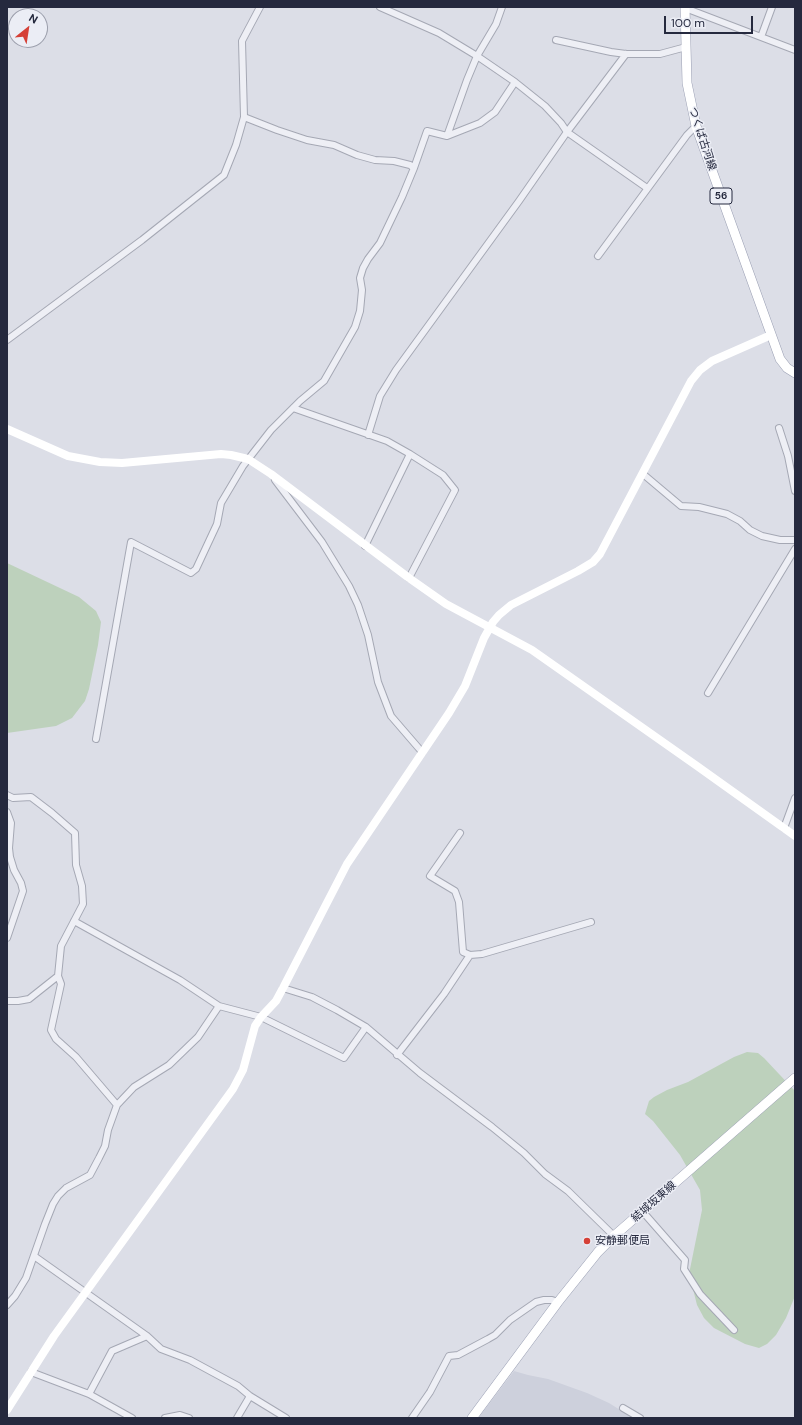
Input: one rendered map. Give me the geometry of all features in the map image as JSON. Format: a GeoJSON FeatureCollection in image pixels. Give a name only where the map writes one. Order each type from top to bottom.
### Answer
{"type":"FeatureCollection","features":[{"type":"Feature","properties":{"kind":"main road","name":"つくば古河線"},"geometry":{"type":"LineString","coordinates":[[685,7],[687,83],[696,126],[771,335],[783,364],[795,373]]}},
{"type":"Feature","properties":{"kind":"main road","name":"結城坂東線"},"geometry":{"type":"LineString","coordinates":[[472,1418],[558,1302],[587,1265],[614,1236],[795,1078]]}},
{"type":"Feature","properties":{"kind":"street"},"geometry":{"type":"LineString","coordinates":[[7,340],[142,240],[224,175],[236,145],[244,117],[242,41],[260,7]]}},
{"type":"Feature","properties":{"kind":"street"},"geometry":{"type":"LineString","coordinates":[[380,7],[439,33],[477,56],[515,82],[545,106],[561,123],[567,132],[648,188]]}},
{"type":"Feature","properties":{"kind":"street"},"geometry":{"type":"LineString","coordinates":[[448,136],[467,80],[477,56],[496,24],[502,7]]}},
{"type":"Feature","properties":{"kind":"street"},"geometry":{"type":"LineString","coordinates":[[685,7],[795,50]]}},
{"type":"Feature","properties":{"kind":"street"},"geometry":{"type":"LineString","coordinates":[[761,37],[772,7]]}},
{"type":"Feature","properties":{"kind":"street"},"geometry":{"type":"LineString","coordinates":[[556,40],[626,54],[669,53],[686,47]]}},
{"type":"Feature","properties":{"kind":"street"},"geometry":{"type":"LineString","coordinates":[[368,434],[380,396],[396,370],[567,132],[626,54]]}},
{"type":"Feature","properties":{"kind":"street"},"geometry":{"type":"LineString","coordinates":[[96,739],[131,542],[191,573],[193,571],[217,524],[222,502],[248,459],[271,430],[300,401],[324,381],[355,327],[361,304],[362,290],[360,278],[363,268],[380,243],[414,168],[427,131],[448,136],[480,123],[495,112],[515,82]]}},
{"type":"Feature","properties":{"kind":"street"},"geometry":{"type":"LineString","coordinates":[[244,117],[276,130],[307,140],[334,145],[357,155],[376,160],[394,161],[410,165],[414,168]]}},
{"type":"Feature","properties":{"kind":"street"},"geometry":{"type":"LineString","coordinates":[[598,256],[687,135],[696,126]]}},
{"type":"Feature","properties":{"kind":"street"},"geometry":{"type":"LineString","coordinates":[[7,1410],[54,1336],[233,1089],[243,1070],[255,1026],[276,1001],[347,864],[449,713],[465,686],[490,627],[499,615],[511,605],[593,562],[600,554],[691,381],[700,370],[712,361],[771,335]]}},
{"type":"Feature","properties":{"kind":"street"},"geometry":{"type":"LineString","coordinates":[[293,408],[388,441],[443,475],[455,490],[409,578]]}},
{"type":"Feature","properties":{"kind":"street"},"geometry":{"type":"LineString","coordinates":[[779,428],[788,456],[795,491]]}},
{"type":"Feature","properties":{"kind":"street"},"geometry":{"type":"LineString","coordinates":[[7,429],[62,454],[100,462],[122,463],[221,454],[231,454],[248,459],[271,474],[365,546],[446,604],[532,650],[795,836]]}},
{"type":"Feature","properties":{"kind":"street"},"geometry":{"type":"LineString","coordinates":[[365,546],[410,454]]}},
{"type":"Feature","properties":{"kind":"street"},"geometry":{"type":"LineString","coordinates":[[271,474],[322,542],[349,586],[358,605],[368,636],[378,682],[391,716],[422,752]]}},
{"type":"Feature","properties":{"kind":"street"},"geometry":{"type":"LineString","coordinates":[[642,474],[681,506],[699,507],[727,514],[740,521],[750,530],[762,536],[780,540],[795,540]]}},
{"type":"Feature","properties":{"kind":"street"},"geometry":{"type":"LineString","coordinates":[[708,693],[795,549]]}},
{"type":"Feature","properties":{"kind":"street"},"geometry":{"type":"LineString","coordinates":[[7,795],[13,798],[31,797],[52,813],[74,834],[76,865],[82,886],[83,904],[64,937],[61,946],[58,976],[61,984],[51,1027],[52,1033],[56,1039],[76,1057],[116,1105]]}},
{"type":"Feature","properties":{"kind":"street"},"geometry":{"type":"LineString","coordinates":[[784,828],[795,798]]}},
{"type":"Feature","properties":{"kind":"street"},"geometry":{"type":"LineString","coordinates":[[7,812],[11,823],[9,848],[10,857],[23,891],[7,938]]}},
{"type":"Feature","properties":{"kind":"street"},"geometry":{"type":"LineString","coordinates":[[460,833],[430,876],[455,891],[459,902],[463,952],[470,955],[482,954],[590,922]]}},
{"type":"Feature","properties":{"kind":"street"},"geometry":{"type":"LineString","coordinates":[[74,921],[180,980],[219,1006],[261,1017],[344,1058],[366,1027]]}},
{"type":"Feature","properties":{"kind":"street"},"geometry":{"type":"LineString","coordinates":[[397,1055],[444,994],[470,955]]}},
{"type":"Feature","properties":{"kind":"street"},"geometry":{"type":"LineString","coordinates":[[7,1000],[18,1001],[29,999],[58,976]]}},
{"type":"Feature","properties":{"kind":"street"},"geometry":{"type":"LineString","coordinates":[[283,988],[312,997],[366,1027],[397,1055],[524,1153],[545,1174],[568,1191],[614,1236]]}},
{"type":"Feature","properties":{"kind":"street"},"geometry":{"type":"LineString","coordinates":[[7,1305],[23,1285],[50,1210],[58,1196],[66,1188],[90,1175],[105,1146],[108,1130],[116,1105],[134,1087],[169,1065],[179,1056],[198,1037],[219,1006]]}},
{"type":"Feature","properties":{"kind":"street"},"geometry":{"type":"LineString","coordinates":[[643,1212],[685,1260],[684,1269],[700,1294],[734,1330]]}},
{"type":"Feature","properties":{"kind":"street"},"geometry":{"type":"LineString","coordinates":[[34,1256],[147,1336],[161,1349],[190,1360],[238,1386],[250,1396],[286,1418]]}},
{"type":"Feature","properties":{"kind":"street"},"geometry":{"type":"LineString","coordinates":[[412,1418],[430,1392],[449,1356],[458,1355],[495,1335],[510,1320],[536,1302],[552,1300],[558,1302]]}},
{"type":"Feature","properties":{"kind":"street"},"geometry":{"type":"LineString","coordinates":[[89,1394],[112,1351],[147,1336]]}},
{"type":"Feature","properties":{"kind":"street"},"geometry":{"type":"LineString","coordinates":[[31,1372],[89,1394],[132,1418]]}},
{"type":"Feature","properties":{"kind":"street"},"geometry":{"type":"LineString","coordinates":[[237,1418],[250,1396]]}},
{"type":"Feature","properties":{"kind":"street"},"geometry":{"type":"LineString","coordinates":[[623,1408],[640,1418]]}},
{"type":"Feature","properties":{"kind":"street"},"geometry":{"type":"LineString","coordinates":[[165,1418],[180,1415],[189,1418]]}},
{"type":"Feature","properties":{"kind":"shaded area"},"geometry":{"type":"Polygon","coordinates":[[[514,1371],[548,1379],[587,1393],[609,1403],[633,1418],[479,1417],[514,1371]]]}},
{"type":"Feature","properties":{"kind":"green space"},"geometry":{"type":"Polygon","coordinates":[[[7,563],[79,597],[96,611],[101,622],[98,645],[85,701],[72,718],[56,726],[7,733],[7,563]]]}},
{"type":"Feature","properties":{"kind":"green space"},"geometry":{"type":"Polygon","coordinates":[[[747,1052],[758,1053],[795,1091],[795,1296],[786,1318],[776,1335],[767,1344],[759,1348],[745,1344],[714,1328],[704,1318],[697,1305],[690,1277],[690,1269],[702,1210],[700,1190],[680,1155],[653,1121],[645,1114],[649,1101],[654,1097],[688,1082],[734,1057],[747,1052]]]}},
{"type":"Feature","properties":{"kind":"place","name":"安静郵便局"},"geometry":{"type":"Point","coordinates":[587,1241]}}]}
